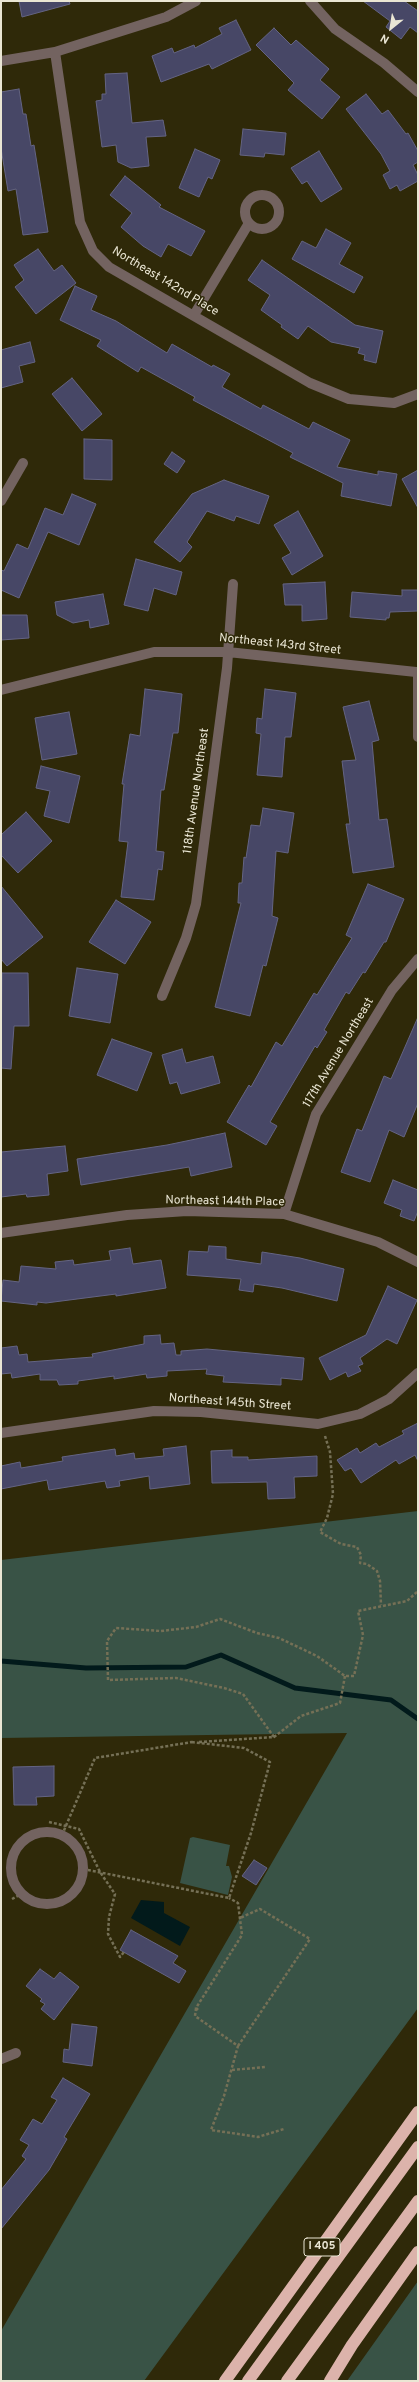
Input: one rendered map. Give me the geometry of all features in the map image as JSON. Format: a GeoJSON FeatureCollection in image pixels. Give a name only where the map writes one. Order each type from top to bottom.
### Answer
{"type":"FeatureCollection","features":[{"type":"Feature","properties":{"kind":"highway","name":"I 405"},"geometry":{"type":"LineString","coordinates":[[225,2381],[418,2112]]}},
{"type":"Feature","properties":{"kind":"highway","name":"I 405"},"geometry":{"type":"LineString","coordinates":[[248,2381],[418,2148]]}},
{"type":"Feature","properties":{"kind":"highway"},"geometry":{"type":"LineString","coordinates":[[287,2381],[418,2201]]}},
{"type":"Feature","properties":{"kind":"highway"},"geometry":{"type":"LineString","coordinates":[[323,2381],[352,2345],[418,2252]]}},
{"type":"Feature","properties":{"kind":"highway"},"geometry":{"type":"LineString","coordinates":[[330,2381],[352,2345]]}},
{"type":"Feature","properties":{"kind":"street"},"geometry":{"type":"LineString","coordinates":[[1,61],[55,52],[166,17],[196,1]]}},
{"type":"Feature","properties":{"kind":"street"},"geometry":{"type":"LineString","coordinates":[[310,1],[335,29],[384,63],[418,92]]}},
{"type":"Feature","properties":{"kind":"street","name":"Northeast 142nd Place"},"geometry":{"type":"LineString","coordinates":[[55,52],[80,222],[93,251],[109,267],[310,383],[349,399],[394,403],[418,394]]}},
{"type":"Feature","properties":{"kind":"street"},"geometry":{"type":"LineString","coordinates":[[194,315],[249,223]]}},
{"type":"Feature","properties":{"kind":"street"},"geometry":{"type":"LineString","coordinates":[[1,501],[23,463]]}},
{"type":"Feature","properties":{"kind":"street","name":"118th Avenue Northeast"},"geometry":{"type":"LineString","coordinates":[[162,996],[186,938],[196,904],[228,652],[233,584]]}},
{"type":"Feature","properties":{"kind":"street","name":"Northeast 143rd Street"},"geometry":{"type":"LineString","coordinates":[[1,690],[154,652],[228,652],[417,672]]}},
{"type":"Feature","properties":{"kind":"street"},"geometry":{"type":"LineString","coordinates":[[417,672],[418,737]]}},
{"type":"Feature","properties":{"kind":"street","name":"117th Avenue Northeast"},"geometry":{"type":"LineString","coordinates":[[284,1214],[316,1114],[392,990],[418,959]]}},
{"type":"Feature","properties":{"kind":"street","name":"Northeast 144th Place"},"geometry":{"type":"LineString","coordinates":[[1,1233],[127,1215],[187,1211],[284,1214],[378,1242],[418,1262]]}},
{"type":"Feature","properties":{"kind":"street","name":"Northeast 145th Street"},"geometry":{"type":"LineString","coordinates":[[1,1433],[154,1411],[200,1412],[318,1424],[360,1414],[389,1399],[418,1373]]}},
{"type":"Feature","properties":{"kind":"street"},"geometry":{"type":"LineString","coordinates":[[48,1831],[62,1834],[78,1848],[83,1869],[81,1882],[70,1896],[54,1904],[39,1903],[16,1897],[6,1862],[17,1845],[29,1835],[48,1831]]}},
{"type":"Feature","properties":{"kind":"street"},"geometry":{"type":"LineString","coordinates":[[1,2059],[16,2053]]}},
{"type":"Feature","properties":{"kind":"path"},"geometry":{"type":"LineString","coordinates":[[324,1434],[330,1452],[332,1494],[327,1518],[320,1532],[341,1544],[357,1547],[361,1555],[360,1563],[367,1564],[377,1571],[380,1581],[381,1606]]}},
{"type":"Feature","properties":{"kind":"path"},"geometry":{"type":"LineString","coordinates":[[274,1737],[243,1694],[224,1688],[176,1678],[108,1680],[107,1641],[116,1628],[161,1631],[196,1627],[220,1619],[257,1633],[279,1638],[317,1656],[345,1676],[354,1676],[363,1635],[358,1611],[406,1601],[418,1592]]}},
{"type":"Feature","properties":{"kind":"path"},"geometry":{"type":"LineString","coordinates":[[62,1834],[95,1758],[191,1742],[274,1737],[301,1716],[340,1703],[345,1676]]}},
{"type":"Feature","properties":{"kind":"path"},"geometry":{"type":"LineString","coordinates":[[191,1742],[244,1748],[270,1762],[251,1833],[229,1898]]}},
{"type":"Feature","properties":{"kind":"path"},"geometry":{"type":"LineString","coordinates":[[49,1822],[79,1829],[100,1872],[115,1894],[109,1917],[108,1934],[120,1957],[124,1952]]}},
{"type":"Feature","properties":{"kind":"path"},"geometry":{"type":"LineString","coordinates":[[83,1869],[229,1898],[238,1903],[242,1934],[194,2016],[238,2046]]}},
{"type":"Feature","properties":{"kind":"path"},"geometry":{"type":"LineString","coordinates":[[240,1918],[260,1909],[310,1939],[238,2046],[232,2070],[212,2130],[258,2137],[284,2129]]}},
{"type":"Feature","properties":{"kind":"path"},"geometry":{"type":"LineString","coordinates":[[232,2070],[266,2067]]}},
{"type":"Feature","properties":{"kind":"green space"},"geometry":{"type":"Polygon","coordinates":[[[418,1511],[418,2008],[144,2381],[1,2381],[1,2331],[347,1733],[1,1738],[1,1560],[418,1511]]]}},
{"type":"Feature","properties":{"kind":"green space"},"geometry":{"type":"Polygon","coordinates":[[[193,1837],[230,1845],[226,1866],[229,1866],[232,1877],[228,1895],[180,1883],[190,1838],[193,1837]]]}},
{"type":"Feature","properties":{"kind":"green space"},"geometry":{"type":"Polygon","coordinates":[[[418,2281],[418,2381],[347,2381],[418,2281]]]}},
{"type":"Feature","properties":{"kind":"water"},"geometry":{"type":"Polygon","coordinates":[[[141,1900],[164,1902],[164,1913],[190,1927],[180,1946],[131,1918],[141,1900]]]}},
{"type":"Feature","properties":{"kind":"building"},"geometry":{"type":"Polygon","coordinates":[[[19,1],[69,1],[70,4],[22,17],[19,1]]]}},
{"type":"Feature","properties":{"kind":"building"},"geometry":{"type":"Polygon","coordinates":[[[363,1],[404,1],[418,11],[418,33],[410,27],[401,39],[386,27],[390,21],[363,1]]]}},
{"type":"Feature","properties":{"kind":"building"},"geometry":{"type":"Polygon","coordinates":[[[236,20],[251,50],[212,69],[209,64],[161,82],[152,56],[172,48],[174,53],[194,45],[195,48],[222,34],[219,28],[236,20]]]}},
{"type":"Feature","properties":{"kind":"building"},"geometry":{"type":"Polygon","coordinates":[[[274,28],[291,45],[296,40],[329,69],[320,80],[340,97],[322,119],[288,90],[294,83],[256,45],[274,28]]]}},
{"type":"Feature","properties":{"kind":"building"},"geometry":{"type":"Polygon","coordinates":[[[127,73],[132,123],[163,120],[166,136],[146,137],[149,166],[131,168],[118,162],[116,145],[102,147],[96,101],[102,100],[102,94],[106,94],[105,74],[127,73]]]}},
{"type":"Feature","properties":{"kind":"building"},"geometry":{"type":"Polygon","coordinates":[[[19,89],[23,114],[26,114],[31,146],[34,145],[48,232],[23,235],[16,189],[8,191],[1,148],[1,92],[19,89]]]}},
{"type":"Feature","properties":{"kind":"building"},"geometry":{"type":"Polygon","coordinates":[[[366,94],[382,114],[388,110],[406,134],[408,133],[418,151],[418,162],[413,165],[418,175],[418,181],[400,191],[397,185],[390,189],[383,175],[390,171],[381,154],[346,109],[366,94]]]}},
{"type":"Feature","properties":{"kind":"building"},"geometry":{"type":"Polygon","coordinates":[[[243,129],[286,133],[284,155],[265,153],[264,157],[240,155],[243,129]]]}},
{"type":"Feature","properties":{"kind":"building"},"geometry":{"type":"Polygon","coordinates":[[[195,149],[220,160],[212,179],[208,177],[199,197],[179,188],[195,149]]]}},
{"type":"Feature","properties":{"kind":"building"},"geometry":{"type":"Polygon","coordinates":[[[319,151],[342,189],[321,202],[307,181],[302,184],[291,168],[319,151]]]}},
{"type":"Feature","properties":{"kind":"building"},"geometry":{"type":"Polygon","coordinates":[[[125,176],[161,205],[159,207],[205,231],[191,256],[168,244],[161,257],[143,246],[121,227],[132,213],[110,195],[125,176]]]}},
{"type":"Feature","properties":{"kind":"building"},"geometry":{"type":"Polygon","coordinates":[[[326,229],[351,243],[339,264],[363,277],[354,293],[292,259],[302,241],[316,248],[326,229]]]}},
{"type":"Feature","properties":{"kind":"building"},"geometry":{"type":"Polygon","coordinates":[[[38,249],[54,271],[62,265],[76,283],[36,314],[15,287],[24,280],[14,265],[38,249]]]}},
{"type":"Feature","properties":{"kind":"building"},"geometry":{"type":"Polygon","coordinates":[[[262,260],[355,325],[383,331],[376,363],[364,360],[365,355],[358,353],[360,348],[331,342],[308,326],[298,339],[261,310],[270,295],[248,280],[262,260]]]}},
{"type":"Feature","properties":{"kind":"building"},"geometry":{"type":"Polygon","coordinates":[[[75,286],[97,296],[91,310],[116,321],[167,353],[172,344],[212,367],[213,365],[230,374],[222,387],[261,409],[263,405],[309,429],[313,422],[350,440],[337,467],[378,475],[378,471],[397,474],[391,506],[341,496],[343,483],[290,457],[293,453],[193,400],[195,397],[141,367],[138,372],[97,346],[101,340],[60,320],[75,286]]]}},
{"type":"Feature","properties":{"kind":"building"},"geometry":{"type":"Polygon","coordinates":[[[30,342],[35,362],[19,366],[23,382],[1,388],[1,350],[30,342]]]}},
{"type":"Feature","properties":{"kind":"building"},"geometry":{"type":"Polygon","coordinates":[[[72,378],[102,414],[82,431],[52,394],[72,378]]]}},
{"type":"Feature","properties":{"kind":"building"},"geometry":{"type":"Polygon","coordinates":[[[84,439],[112,440],[112,480],[84,479],[84,439]]]}},
{"type":"Feature","properties":{"kind":"building"},"geometry":{"type":"Polygon","coordinates":[[[172,452],[185,461],[177,473],[164,464],[172,452]]]}},
{"type":"Feature","properties":{"kind":"building"},"geometry":{"type":"Polygon","coordinates":[[[418,470],[418,508],[402,479],[418,470]]]}},
{"type":"Feature","properties":{"kind":"building"},"geometry":{"type":"Polygon","coordinates":[[[224,480],[269,496],[259,524],[236,516],[234,521],[207,511],[187,542],[192,547],[180,562],[154,542],[192,494],[224,480]]]}},
{"type":"Feature","properties":{"kind":"building"},"geometry":{"type":"Polygon","coordinates":[[[72,494],[96,504],[79,545],[48,532],[19,598],[1,590],[1,570],[4,571],[17,544],[28,549],[45,508],[63,515],[72,494]]]}},
{"type":"Feature","properties":{"kind":"building"},"geometry":{"type":"Polygon","coordinates":[[[298,511],[323,556],[292,575],[282,558],[291,553],[274,525],[298,511]]]}},
{"type":"Feature","properties":{"kind":"building"},"geometry":{"type":"Polygon","coordinates":[[[136,559],[182,572],[176,595],[154,588],[148,611],[124,605],[136,559]]]}},
{"type":"Feature","properties":{"kind":"building"},"geometry":{"type":"Polygon","coordinates":[[[325,582],[327,619],[302,621],[302,605],[285,605],[283,584],[325,582]]]}},
{"type":"Feature","properties":{"kind":"building"},"geometry":{"type":"Polygon","coordinates":[[[402,590],[418,590],[418,611],[390,612],[389,618],[386,618],[386,620],[350,617],[352,592],[402,596],[402,590]]]}},
{"type":"Feature","properties":{"kind":"building"},"geometry":{"type":"Polygon","coordinates":[[[103,594],[109,624],[90,628],[89,620],[73,623],[57,615],[55,602],[103,594]]]}},
{"type":"Feature","properties":{"kind":"building"},"geometry":{"type":"Polygon","coordinates":[[[1,615],[27,615],[29,638],[1,640],[1,615]]]}},
{"type":"Feature","properties":{"kind":"building"},"geometry":{"type":"Polygon","coordinates":[[[145,689],[182,694],[178,733],[173,733],[164,790],[161,790],[156,851],[164,852],[162,870],[158,869],[154,900],[121,897],[128,842],[119,841],[124,784],[122,784],[130,734],[140,736],[145,689]]]}},
{"type":"Feature","properties":{"kind":"building"},"geometry":{"type":"Polygon","coordinates":[[[265,689],[296,693],[291,737],[285,737],[282,777],[257,775],[261,734],[256,733],[257,718],[262,719],[265,689]]]}},
{"type":"Feature","properties":{"kind":"building"},"geometry":{"type":"Polygon","coordinates":[[[369,701],[379,740],[372,742],[379,820],[387,819],[394,867],[353,873],[346,824],[350,824],[342,761],[356,760],[343,707],[369,701]]]}},
{"type":"Feature","properties":{"kind":"building"},"geometry":{"type":"Polygon","coordinates":[[[69,712],[77,754],[42,760],[35,718],[69,712]]]}},
{"type":"Feature","properties":{"kind":"building"},"geometry":{"type":"Polygon","coordinates":[[[41,766],[80,776],[69,823],[44,816],[50,791],[36,788],[41,766]]]}},
{"type":"Feature","properties":{"kind":"building"},"geometry":{"type":"Polygon","coordinates":[[[263,808],[294,813],[288,853],[276,851],[272,916],[278,918],[266,966],[263,965],[250,1016],[215,1007],[241,903],[238,903],[239,883],[242,883],[244,857],[246,858],[251,825],[260,826],[263,808]]]}},
{"type":"Feature","properties":{"kind":"building"},"geometry":{"type":"Polygon","coordinates":[[[26,812],[52,841],[18,873],[1,855],[1,835],[26,812]]]}},
{"type":"Feature","properties":{"kind":"building"},"geometry":{"type":"Polygon","coordinates":[[[368,884],[404,899],[386,942],[384,942],[365,973],[363,972],[349,994],[346,992],[324,1030],[327,1032],[317,1048],[315,1046],[270,1122],[277,1126],[266,1145],[227,1122],[249,1085],[251,1087],[276,1042],[282,1046],[314,993],[317,995],[352,938],[346,935],[368,884]]]}},
{"type":"Feature","properties":{"kind":"building"},"geometry":{"type":"Polygon","coordinates":[[[1,886],[43,937],[7,966],[1,959],[1,886]]]}},
{"type":"Feature","properties":{"kind":"building"},"geometry":{"type":"Polygon","coordinates":[[[116,900],[151,922],[125,964],[89,942],[116,900]]]}},
{"type":"Feature","properties":{"kind":"building"},"geometry":{"type":"Polygon","coordinates":[[[77,968],[118,974],[110,1023],[69,1016],[77,968]]]}},
{"type":"Feature","properties":{"kind":"building"},"geometry":{"type":"Polygon","coordinates":[[[2,973],[28,973],[29,1026],[14,1026],[11,1069],[1,1068],[2,973]]]}},
{"type":"Feature","properties":{"kind":"building"},"geometry":{"type":"Polygon","coordinates":[[[418,1017],[418,1103],[404,1137],[389,1130],[370,1182],[341,1172],[357,1129],[362,1131],[384,1076],[391,1079],[418,1017]]]}},
{"type":"Feature","properties":{"kind":"building"},"geometry":{"type":"Polygon","coordinates":[[[112,1039],[152,1053],[137,1091],[97,1075],[112,1039]]]}},
{"type":"Feature","properties":{"kind":"building"},"geometry":{"type":"Polygon","coordinates":[[[182,1049],[186,1063],[213,1056],[220,1083],[181,1094],[177,1082],[170,1084],[162,1055],[182,1049]]]}},
{"type":"Feature","properties":{"kind":"building"},"geometry":{"type":"Polygon","coordinates":[[[225,1133],[232,1167],[191,1176],[189,1167],[81,1185],[77,1159],[167,1145],[225,1133]]]}},
{"type":"Feature","properties":{"kind":"building"},"geometry":{"type":"Polygon","coordinates":[[[65,1146],[68,1171],[47,1174],[49,1195],[27,1197],[26,1194],[1,1197],[1,1152],[65,1146]]]}},
{"type":"Feature","properties":{"kind":"building"},"geometry":{"type":"Polygon","coordinates":[[[393,1180],[418,1190],[418,1211],[414,1221],[400,1216],[402,1210],[384,1203],[393,1180]]]}},
{"type":"Feature","properties":{"kind":"building"},"geometry":{"type":"Polygon","coordinates":[[[209,1246],[226,1247],[226,1259],[261,1264],[262,1252],[300,1258],[344,1269],[337,1301],[282,1288],[254,1284],[253,1292],[239,1290],[241,1279],[187,1275],[189,1251],[208,1252],[209,1246]]]}},
{"type":"Feature","properties":{"kind":"building"},"geometry":{"type":"Polygon","coordinates":[[[130,1248],[133,1264],[161,1260],[166,1288],[116,1296],[116,1294],[46,1303],[37,1302],[37,1305],[1,1301],[3,1280],[19,1282],[21,1266],[56,1269],[55,1262],[73,1260],[74,1265],[111,1260],[109,1251],[130,1248]]]}},
{"type":"Feature","properties":{"kind":"building"},"geometry":{"type":"Polygon","coordinates":[[[388,1286],[417,1300],[397,1344],[387,1339],[360,1358],[363,1364],[358,1366],[361,1371],[348,1377],[346,1372],[330,1380],[319,1358],[366,1335],[388,1286]]]}},
{"type":"Feature","properties":{"kind":"building"},"geometry":{"type":"Polygon","coordinates":[[[160,1335],[161,1344],[174,1343],[176,1355],[181,1355],[181,1351],[207,1349],[304,1358],[302,1380],[281,1378],[281,1385],[223,1382],[224,1376],[206,1374],[207,1369],[167,1371],[167,1376],[147,1378],[146,1374],[114,1379],[114,1376],[78,1381],[78,1384],[59,1385],[57,1380],[40,1380],[40,1374],[12,1378],[11,1373],[1,1374],[1,1348],[17,1346],[19,1355],[27,1354],[28,1362],[93,1357],[92,1354],[144,1344],[144,1336],[160,1335]]]}},
{"type":"Feature","properties":{"kind":"building"},"geometry":{"type":"Polygon","coordinates":[[[418,1423],[418,1461],[415,1455],[399,1464],[396,1460],[361,1483],[351,1468],[345,1471],[337,1460],[357,1448],[360,1453],[376,1443],[379,1447],[404,1434],[402,1431],[418,1423]]]}},
{"type":"Feature","properties":{"kind":"building"},"geometry":{"type":"Polygon","coordinates":[[[186,1446],[190,1484],[150,1489],[149,1476],[119,1481],[120,1486],[107,1488],[105,1481],[49,1490],[47,1480],[1,1489],[1,1466],[20,1462],[21,1468],[63,1461],[62,1457],[115,1449],[116,1456],[134,1453],[135,1459],[164,1456],[163,1449],[186,1446]]]}},
{"type":"Feature","properties":{"kind":"building"},"geometry":{"type":"Polygon","coordinates":[[[232,1450],[232,1457],[248,1457],[248,1460],[317,1456],[317,1476],[294,1477],[295,1498],[268,1499],[267,1482],[212,1483],[211,1451],[232,1450]]]}},
{"type":"Feature","properties":{"kind":"building"},"geometry":{"type":"Polygon","coordinates":[[[54,1766],[54,1796],[36,1797],[37,1805],[14,1805],[13,1767],[54,1766]]]}},
{"type":"Feature","properties":{"kind":"building"},"geometry":{"type":"Polygon","coordinates":[[[254,1860],[267,1868],[256,1885],[242,1876],[254,1860]]]}},
{"type":"Feature","properties":{"kind":"building"},"geometry":{"type":"Polygon","coordinates":[[[131,1930],[178,1956],[173,1963],[186,1971],[179,1983],[120,1950],[131,1930]]]}},
{"type":"Feature","properties":{"kind":"building"},"geometry":{"type":"Polygon","coordinates":[[[40,1969],[54,1979],[60,1972],[79,1987],[54,2020],[41,2009],[45,2004],[40,2001],[42,1999],[26,1986],[40,1969]]]}},
{"type":"Feature","properties":{"kind":"building"},"geometry":{"type":"Polygon","coordinates":[[[72,2024],[97,2027],[92,2066],[63,2062],[64,2049],[69,2050],[72,2024]]]}},
{"type":"Feature","properties":{"kind":"building"},"geometry":{"type":"Polygon","coordinates":[[[63,2078],[90,2094],[64,2137],[67,2139],[49,2170],[1,2229],[1,2190],[26,2159],[22,2156],[29,2145],[20,2140],[33,2119],[42,2124],[57,2100],[51,2097],[63,2078]]]}},
{"type":"Feature","properties":{"kind":"waterway"},"geometry":{"type":"LineString","coordinates":[[1,1661],[86,1668],[186,1667],[221,1655],[295,1688],[391,1700],[418,1719]]}}]}
